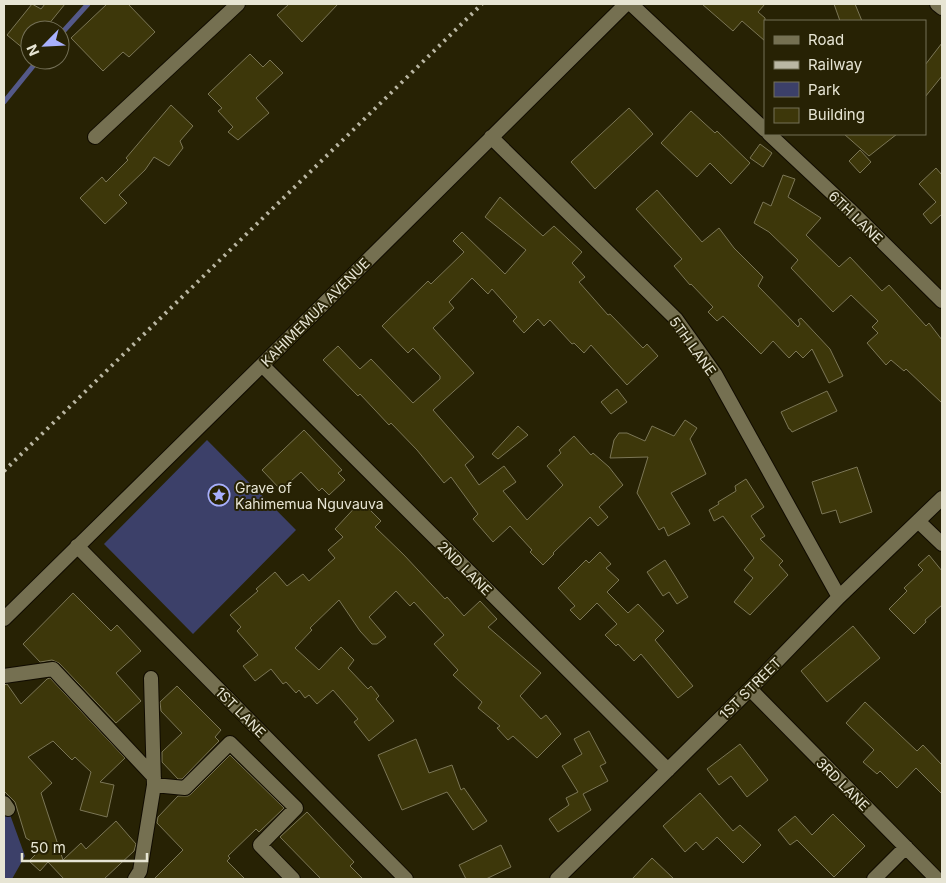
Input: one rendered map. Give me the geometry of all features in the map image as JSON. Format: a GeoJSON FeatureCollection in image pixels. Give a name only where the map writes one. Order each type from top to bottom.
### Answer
{"type":"FeatureCollection","features":[{"type":"Feature","properties":{"kind":"street"},"geometry":{"type":"LineString","coordinates":[[95,137],[238,4]]}},
{"type":"Feature","properties":{"kind":"street","name":"KAHIMEMUA AVENUE"},"geometry":{"type":"LineString","coordinates":[[4,619],[626,4]]}},
{"type":"Feature","properties":{"kind":"street"},"geometry":{"type":"LineString","coordinates":[[631,4],[764,129]]}},
{"type":"Feature","properties":{"kind":"street"},"geometry":{"type":"LineString","coordinates":[[937,4],[942,8]]}},
{"type":"Feature","properties":{"kind":"street","name":"6TH LANE"},"geometry":{"type":"LineString","coordinates":[[770,135],[849,209],[942,301]]}},
{"type":"Feature","properties":{"kind":"street","name":"5TH LANE"},"geometry":{"type":"LineString","coordinates":[[491,137],[676,319],[715,374],[839,597]]}},
{"type":"Feature","properties":{"kind":"street","name":"2ND LANE"},"geometry":{"type":"LineString","coordinates":[[262,366],[668,770]]}},
{"type":"Feature","properties":{"kind":"street","name":"1ST STREET"},"geometry":{"type":"LineString","coordinates":[[557,879],[750,689],[839,597],[942,498]]}},
{"type":"Feature","properties":{"kind":"street"},"geometry":{"type":"LineString","coordinates":[[919,522],[942,544]]}},
{"type":"Feature","properties":{"kind":"street","name":"1ST LANE"},"geometry":{"type":"LineString","coordinates":[[77,546],[406,879]]}},
{"type":"Feature","properties":{"kind":"street"},"geometry":{"type":"LineString","coordinates":[[4,676],[53,669],[154,781],[185,788],[230,742],[296,808],[260,844],[293,879]]}},
{"type":"Feature","properties":{"kind":"street"},"geometry":{"type":"LineString","coordinates":[[135,879],[140,871],[154,781],[150,678]]}},
{"type":"Feature","properties":{"kind":"street","name":"3RD LANE"},"geometry":{"type":"LineString","coordinates":[[750,689],[937,879]]}},
{"type":"Feature","properties":{"kind":"street"},"geometry":{"type":"LineString","coordinates":[[874,879],[906,847]]}},
{"type":"Feature","properties":{"kind":"green space"},"geometry":{"type":"Polygon","coordinates":[[[207,440],[296,530],[193,634],[104,544],[207,440]]]}},
{"type":"Feature","properties":{"kind":"green space"},"geometry":{"type":"Polygon","coordinates":[[[4,803],[8,809],[25,856],[12,879],[4,879],[4,803]]]}},
{"type":"Feature","properties":{"kind":"building"},"geometry":{"type":"Polygon","coordinates":[[[32,4],[41,9],[45,4],[65,4],[52,20],[20,20],[20,46],[7,35],[32,4]]]}},
{"type":"Feature","properties":{"kind":"building"},"geometry":{"type":"Polygon","coordinates":[[[107,4],[128,4],[155,32],[129,57],[123,52],[103,71],[71,38],[107,4]]]}},
{"type":"Feature","properties":{"kind":"building"},"geometry":{"type":"Polygon","coordinates":[[[289,4],[338,4],[302,42],[277,15],[289,4]]]}},
{"type":"Feature","properties":{"kind":"building"},"geometry":{"type":"Polygon","coordinates":[[[702,4],[765,4],[758,12],[765,18],[764,40],[742,21],[733,31],[702,4]]]}},
{"type":"Feature","properties":{"kind":"building"},"geometry":{"type":"Polygon","coordinates":[[[834,4],[855,4],[862,20],[840,20],[834,4]]]}},
{"type":"Feature","properties":{"kind":"building"},"geometry":{"type":"Polygon","coordinates":[[[942,43],[942,76],[926,96],[926,64],[942,43]]]}},
{"type":"Feature","properties":{"kind":"building"},"geometry":{"type":"Polygon","coordinates":[[[250,54],[263,67],[270,60],[283,73],[256,98],[269,113],[238,140],[228,132],[233,127],[218,111],[222,108],[208,94],[250,54]]]}},
{"type":"Feature","properties":{"kind":"building"},"geometry":{"type":"Polygon","coordinates":[[[171,105],[193,126],[180,141],[183,148],[169,166],[154,157],[145,170],[119,195],[127,203],[105,224],[80,198],[102,177],[106,182],[128,160],[126,158],[171,105]]]}},
{"type":"Feature","properties":{"kind":"building"},"geometry":{"type":"Polygon","coordinates":[[[629,108],[653,134],[595,189],[571,162],[629,108]]]}},
{"type":"Feature","properties":{"kind":"building"},"geometry":{"type":"Polygon","coordinates":[[[691,111],[715,133],[717,131],[750,163],[731,184],[710,163],[697,177],[661,143],[691,111]]]}},
{"type":"Feature","properties":{"kind":"building"},"geometry":{"type":"Polygon","coordinates":[[[845,135],[896,135],[869,156],[845,135]]]}},
{"type":"Feature","properties":{"kind":"building"},"geometry":{"type":"Polygon","coordinates":[[[760,144],[772,153],[763,167],[750,158],[760,144]]]}},
{"type":"Feature","properties":{"kind":"building"},"geometry":{"type":"Polygon","coordinates":[[[860,150],[871,162],[860,173],[849,161],[860,150]]]}},
{"type":"Feature","properties":{"kind":"building"},"geometry":{"type":"Polygon","coordinates":[[[936,168],[942,175],[942,214],[931,224],[923,214],[936,202],[919,184],[936,168]]]}},
{"type":"Feature","properties":{"kind":"building"},"geometry":{"type":"Polygon","coordinates":[[[783,175],[795,179],[788,197],[821,218],[806,235],[839,267],[850,257],[882,291],[889,285],[926,326],[929,323],[942,340],[942,403],[906,369],[904,371],[891,360],[886,365],[867,343],[878,333],[872,327],[878,321],[851,295],[833,312],[791,268],[798,260],[769,232],[754,223],[763,202],[771,206],[783,175]]]}},
{"type":"Feature","properties":{"kind":"building"},"geometry":{"type":"Polygon","coordinates":[[[657,190],[702,242],[719,228],[734,248],[763,277],[758,286],[798,327],[800,324],[798,320],[801,318],[830,349],[843,376],[829,383],[812,349],[803,358],[796,351],[789,358],[773,341],[761,354],[723,316],[717,321],[708,312],[713,307],[690,285],[674,266],[682,259],[636,209],[657,190]]]}},
{"type":"Feature","properties":{"kind":"building"},"geometry":{"type":"Polygon","coordinates":[[[500,197],[543,236],[554,226],[582,252],[572,263],[585,277],[579,282],[608,315],[610,314],[643,348],[647,344],[658,356],[627,385],[591,345],[584,353],[574,343],[572,344],[550,320],[544,326],[538,319],[524,333],[513,321],[517,317],[492,289],[488,294],[472,278],[449,302],[454,308],[433,328],[474,373],[433,410],[474,457],[465,465],[479,485],[504,466],[516,482],[503,491],[527,520],[563,485],[547,466],[561,453],[559,450],[574,436],[591,455],[593,453],[609,467],[623,485],[599,507],[608,517],[598,526],[590,517],[543,565],[530,552],[532,550],[510,526],[493,542],[473,519],[478,514],[451,477],[444,483],[417,450],[391,423],[389,425],[360,394],[358,396],[323,360],[338,346],[360,369],[371,359],[413,403],[440,379],[440,376],[413,348],[408,353],[382,326],[428,281],[431,284],[464,252],[453,241],[462,232],[505,274],[526,250],[485,217],[500,197]]]}},
{"type":"Feature","properties":{"kind":"building"},"geometry":{"type":"Polygon","coordinates":[[[617,389],[627,402],[611,414],[601,402],[617,389]]]}},
{"type":"Feature","properties":{"kind":"building"},"geometry":{"type":"Polygon","coordinates":[[[827,391],[837,411],[792,432],[781,412],[827,391]]]}},
{"type":"Feature","properties":{"kind":"building"},"geometry":{"type":"Polygon","coordinates":[[[685,420],[697,428],[690,439],[706,474],[671,493],[690,524],[668,536],[664,527],[659,530],[637,493],[648,457],[610,458],[614,440],[619,433],[627,433],[645,441],[652,426],[674,436],[685,420]]]}},
{"type":"Feature","properties":{"kind":"building"},"geometry":{"type":"Polygon","coordinates":[[[518,426],[528,435],[498,459],[492,454],[518,426]]]}},
{"type":"Feature","properties":{"kind":"building"},"geometry":{"type":"Polygon","coordinates":[[[304,430],[342,470],[338,473],[345,480],[329,495],[322,488],[319,491],[301,472],[281,490],[262,470],[304,430]]]}},
{"type":"Feature","properties":{"kind":"building"},"geometry":{"type":"Polygon","coordinates":[[[857,467],[872,512],[840,523],[836,510],[822,514],[812,482],[857,467]]]}},
{"type":"Feature","properties":{"kind":"building"},"geometry":{"type":"Polygon","coordinates":[[[746,479],[764,507],[751,516],[765,536],[760,539],[783,561],[779,565],[788,575],[750,615],[734,602],[753,578],[744,570],[754,558],[723,516],[714,521],[709,510],[736,491],[735,486],[746,479]]]}},
{"type":"Feature","properties":{"kind":"building"},"geometry":{"type":"Polygon","coordinates":[[[361,501],[381,521],[375,527],[445,599],[447,597],[464,616],[480,601],[497,619],[488,627],[541,673],[520,696],[541,719],[546,715],[561,734],[537,758],[513,736],[508,740],[497,728],[500,726],[478,708],[482,702],[453,675],[458,670],[434,644],[444,635],[414,602],[410,606],[396,591],[369,617],[386,637],[377,644],[372,644],[360,631],[339,600],[310,628],[312,630],[295,648],[319,670],[341,647],[354,660],[348,668],[368,689],[371,686],[379,696],[376,699],[394,721],[369,741],[354,722],[358,719],[333,690],[317,704],[309,695],[305,698],[299,690],[296,693],[286,682],[283,684],[271,669],[255,681],[243,666],[258,655],[237,631],[241,627],[230,615],[258,591],[256,589],[275,572],[287,586],[303,574],[309,581],[335,558],[328,550],[343,537],[335,529],[361,501]]]}},
{"type":"Feature","properties":{"kind":"building"},"geometry":{"type":"Polygon","coordinates":[[[600,552],[611,564],[606,568],[619,580],[607,592],[628,613],[638,604],[664,631],[655,640],[693,686],[678,698],[641,654],[634,661],[618,644],[616,646],[605,635],[617,624],[597,603],[580,620],[570,610],[575,606],[558,588],[586,560],[589,563],[600,552]]]}},
{"type":"Feature","properties":{"kind":"building"},"geometry":{"type":"Polygon","coordinates":[[[929,555],[942,571],[942,605],[925,620],[926,622],[914,634],[889,609],[907,591],[904,588],[923,570],[918,565],[929,555]]]}},
{"type":"Feature","properties":{"kind":"building"},"geometry":{"type":"Polygon","coordinates":[[[665,560],[688,597],[677,604],[669,592],[663,596],[647,572],[665,560]]]}},
{"type":"Feature","properties":{"kind":"building"},"geometry":{"type":"Polygon","coordinates":[[[73,593],[111,631],[117,625],[141,651],[116,673],[141,701],[116,723],[59,663],[52,660],[40,662],[23,644],[73,593]]]}},
{"type":"Feature","properties":{"kind":"building"},"geometry":{"type":"Polygon","coordinates":[[[853,626],[880,658],[827,702],[801,671],[853,626]]]}},
{"type":"Feature","properties":{"kind":"building"},"geometry":{"type":"Polygon","coordinates":[[[50,678],[125,758],[100,782],[114,785],[107,817],[80,810],[91,772],[75,757],[72,760],[53,741],[28,757],[52,783],[41,793],[63,860],[81,843],[86,849],[116,821],[136,844],[134,851],[104,879],[64,879],[48,862],[40,871],[29,861],[35,855],[31,841],[26,838],[15,802],[4,791],[4,685],[7,684],[21,704],[50,678]]]}},
{"type":"Feature","properties":{"kind":"building"},"geometry":{"type":"Polygon","coordinates":[[[177,686],[221,730],[215,737],[219,741],[182,779],[178,779],[162,762],[162,752],[182,733],[161,711],[160,702],[177,686]]]}},
{"type":"Feature","properties":{"kind":"building"},"geometry":{"type":"Polygon","coordinates":[[[865,702],[917,751],[923,745],[942,765],[942,794],[916,768],[897,788],[880,771],[877,774],[863,762],[874,750],[846,723],[865,702]]]}},
{"type":"Feature","properties":{"kind":"building"},"geometry":{"type":"Polygon","coordinates":[[[589,731],[606,763],[600,766],[608,781],[583,794],[591,810],[558,832],[549,819],[569,805],[566,798],[578,792],[562,766],[582,754],[574,739],[589,731]]]}},
{"type":"Feature","properties":{"kind":"building"},"geometry":{"type":"Polygon","coordinates":[[[416,739],[429,773],[452,765],[461,790],[464,788],[487,821],[473,830],[447,792],[402,810],[378,755],[416,739]]]}},
{"type":"Feature","properties":{"kind":"building"},"geometry":{"type":"Polygon","coordinates":[[[740,744],[768,780],[747,797],[731,776],[719,785],[707,769],[740,744]]]}},
{"type":"Feature","properties":{"kind":"building"},"geometry":{"type":"Polygon","coordinates":[[[230,755],[284,808],[259,832],[256,829],[228,856],[230,858],[227,861],[245,879],[154,879],[183,850],[157,823],[158,817],[178,796],[188,796],[191,794],[230,755]]]}},
{"type":"Feature","properties":{"kind":"building"},"geometry":{"type":"Polygon","coordinates":[[[700,793],[733,831],[740,825],[761,845],[743,863],[717,837],[703,850],[696,842],[685,852],[663,826],[700,793]]]}},
{"type":"Feature","properties":{"kind":"building"},"geometry":{"type":"Polygon","coordinates":[[[307,812],[354,862],[350,866],[363,879],[321,879],[280,837],[307,812]]]}},
{"type":"Feature","properties":{"kind":"building"},"geometry":{"type":"Polygon","coordinates":[[[833,814],[865,846],[834,877],[797,840],[790,845],[778,830],[795,816],[812,835],[833,814]]]}},
{"type":"Feature","properties":{"kind":"building"},"geometry":{"type":"Polygon","coordinates":[[[501,845],[511,867],[486,879],[466,879],[459,865],[501,845]]]}},
{"type":"Feature","properties":{"kind":"building"},"geometry":{"type":"Polygon","coordinates":[[[652,858],[674,879],[632,879],[652,858]]]}},
{"type":"Feature","properties":{"kind":"waterway"},"geometry":{"type":"LineString","coordinates":[[70,24],[88,4]]}},
{"type":"Feature","properties":{"kind":"waterway"},"geometry":{"type":"LineString","coordinates":[[4,102],[30,70]]}},
{"type":"Feature","properties":{"kind":"railway"},"geometry":{"type":"LineString","coordinates":[[4,471],[482,4]]}},
{"type":"Feature","properties":{"kind":"place","name":"Grave of Kahimemua Nguvauva"},"geometry":{"type":"Point","coordinates":[219,495]}}]}
